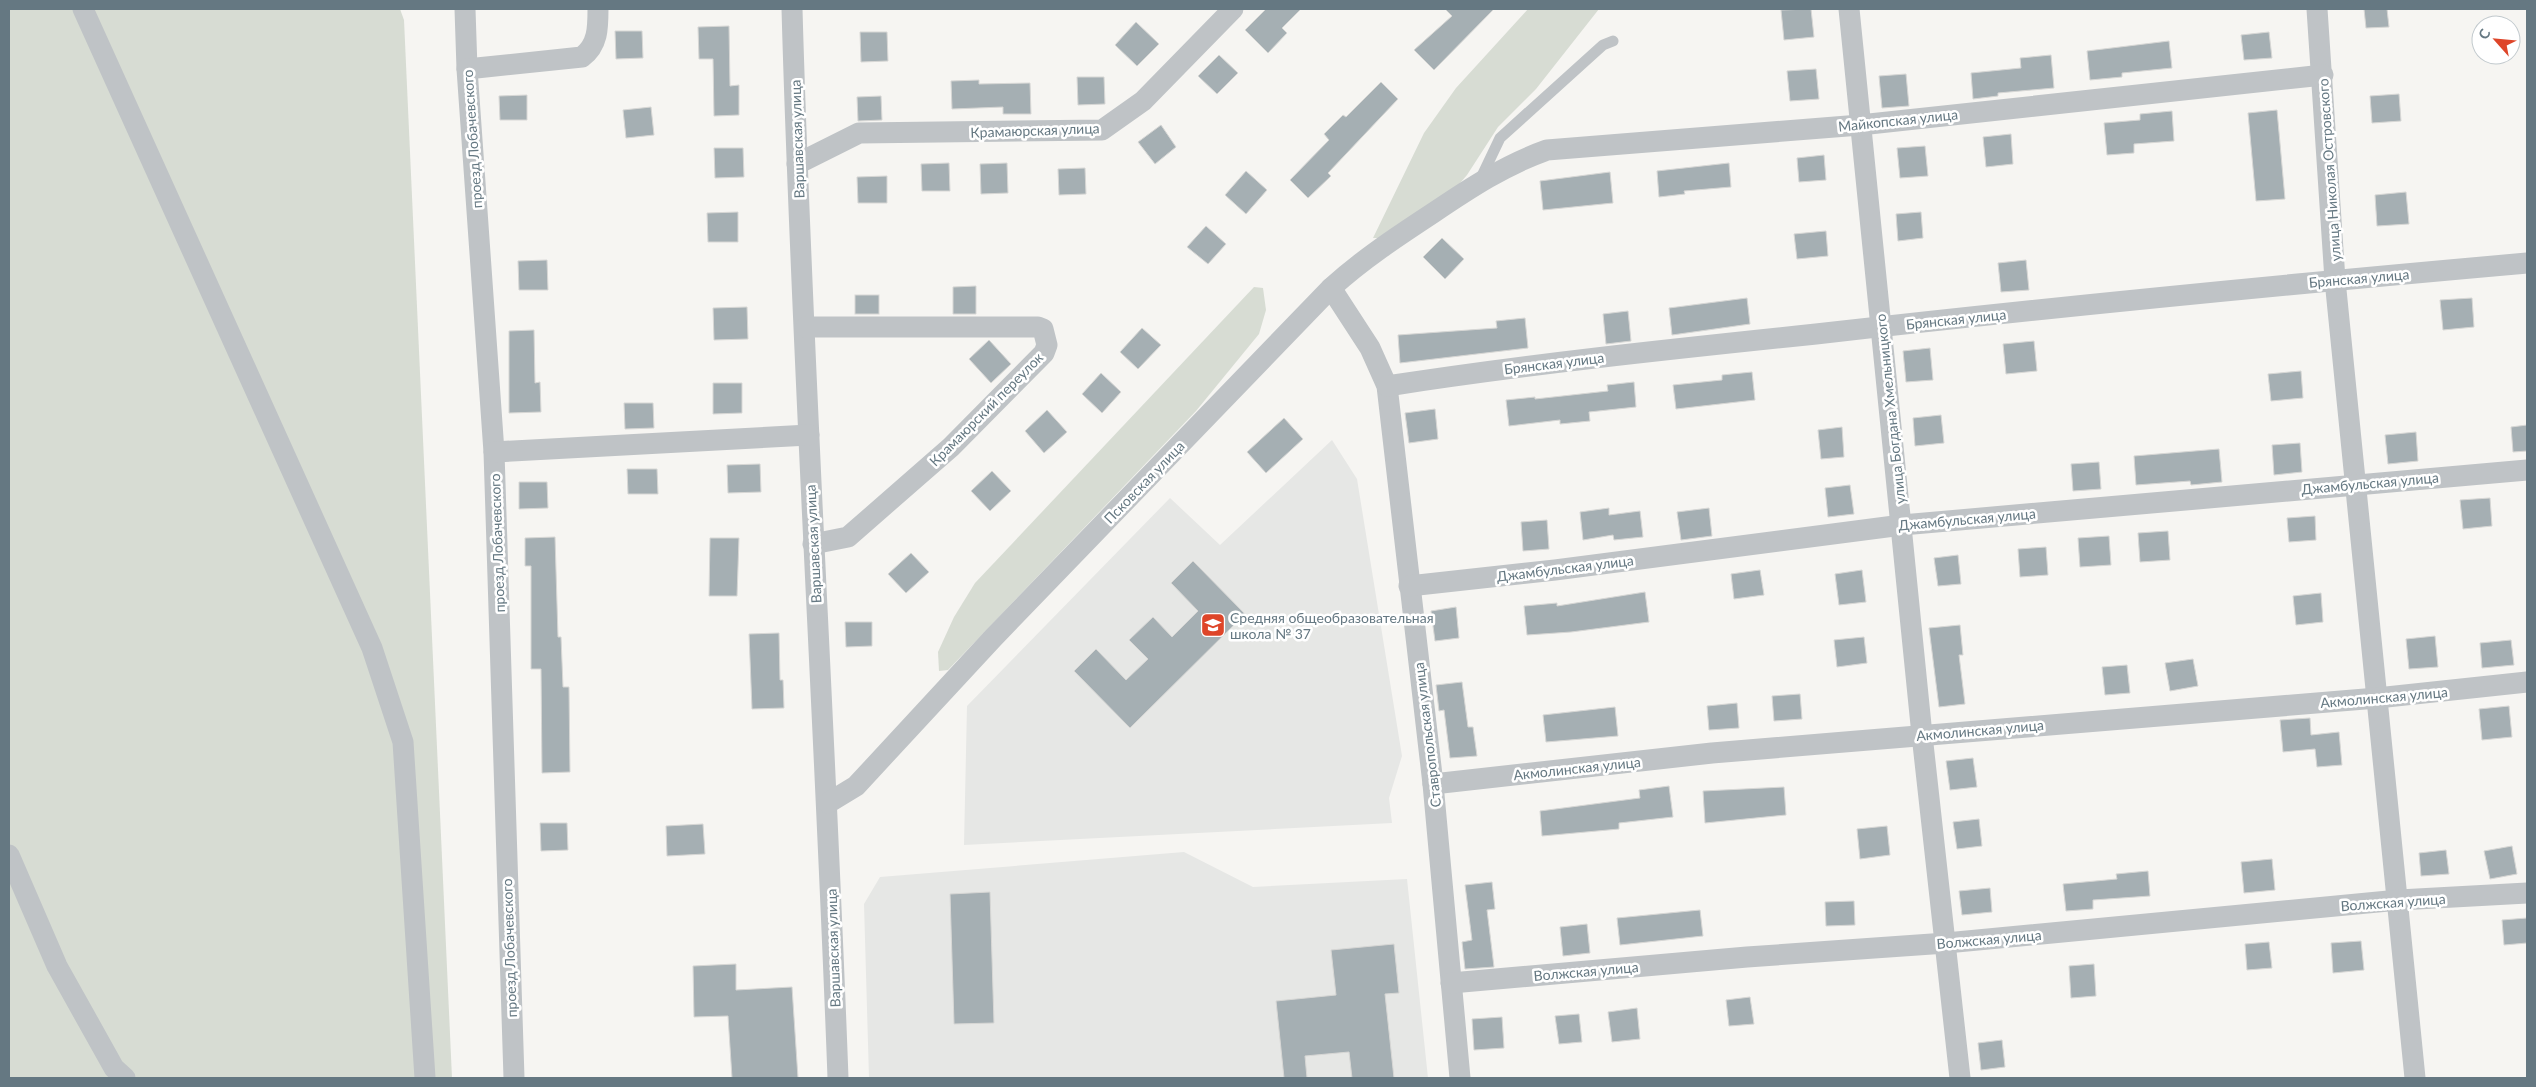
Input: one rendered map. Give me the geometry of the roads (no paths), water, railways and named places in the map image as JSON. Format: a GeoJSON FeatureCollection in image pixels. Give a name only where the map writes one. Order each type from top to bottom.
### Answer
{"type":"FeatureCollection","features":[{"type":"Feature","properties":{"kind":"street"},"geometry":{"type":"LineString","coordinates":[[83,9],[372,648],[403,742],[425,1078]]}},
{"type":"Feature","properties":{"kind":"street","name":"проезд Лобачевского"},"geometry":{"type":"LineString","coordinates":[[465,9],[467,69],[494,452],[514,1078]]}},
{"type":"Feature","properties":{"kind":"street"},"geometry":{"type":"LineString","coordinates":[[467,69],[582,57],[590,51],[596,40],[598,9]]}},
{"type":"Feature","properties":{"kind":"street","name":"Варшавская улица"},"geometry":{"type":"LineString","coordinates":[[792,9],[813,544],[828,803],[838,1078]]}},
{"type":"Feature","properties":{"kind":"street","name":"Крамаюрская улица"},"geometry":{"type":"LineString","coordinates":[[797,164],[859,133],[1102,130],[1143,101],[1233,9]]}},
{"type":"Feature","properties":{"kind":"street","name":"улица Богдана Хмельницкого"},"geometry":{"type":"LineString","coordinates":[[1849,9],[1922,735],[1960,1078]]}},
{"type":"Feature","properties":{"kind":"street","name":"улица Николая Островского"},"geometry":{"type":"LineString","coordinates":[[2317,9],[2323,75],[2335,280],[2399,900],[2415,1078]]}},
{"type":"Feature","properties":{"kind":"street","name":"Майкопская улица"},"geometry":{"type":"LineString","coordinates":[[1479,182],[1517,161],[1547,150],[1860,125],[2323,75]]}},
{"type":"Feature","properties":{"kind":"street","name":"Псковская улица"},"geometry":{"type":"LineString","coordinates":[[828,803],[856,786],[993,638],[1331,288],[1365,258],[1479,182]]}},
{"type":"Feature","properties":{"kind":"street","name":"Брянская улица"},"geometry":{"type":"LineString","coordinates":[[1386,386],[1508,368],[1881,326],[2335,280],[2527,263]]}},
{"type":"Feature","properties":{"kind":"street","name":"Ставропольская улица"},"geometry":{"type":"LineString","coordinates":[[1331,288],[1370,348],[1386,386],[1408,586],[1433,784],[1460,1078]]}},
{"type":"Feature","properties":{"kind":"street","name":"Крамаюрский переулок"},"geometry":{"type":"LineString","coordinates":[[806,328],[1038,327],[1043,329],[1047,345],[1044,353],[950,447],[848,537],[813,544]]}},
{"type":"Feature","properties":{"kind":"street"},"geometry":{"type":"LineString","coordinates":[[494,452],[809,436]]}},
{"type":"Feature","properties":{"kind":"street","name":"Джамбульская улица"},"geometry":{"type":"LineString","coordinates":[[1408,586],[1555,570],[1902,524],[2527,470]]}},
{"type":"Feature","properties":{"kind":"street","name":"Акмолинская улица"},"geometry":{"type":"LineString","coordinates":[[1433,784],[1712,753],[2377,698],[2527,682]]}},
{"type":"Feature","properties":{"kind":"street"},"geometry":{"type":"LineString","coordinates":[[9,855],[57,966],[113,1075]]}},
{"type":"Feature","properties":{"kind":"street","name":"Волжская улица"},"geometry":{"type":"LineString","coordinates":[[1451,983],[1747,956],[1946,943],[2399,900],[2527,893]]}},
{"type":"Feature","properties":{"kind":"lane"},"geometry":{"type":"LineString","coordinates":[[1479,182],[1500,138],[1603,45],[1613,41]]}},
{"type":"Feature","properties":{"kind":"place","name":"Средняя общеобразовательная школа № 37"},"geometry":{"type":"Point","coordinates":[1213,625]}}]}
